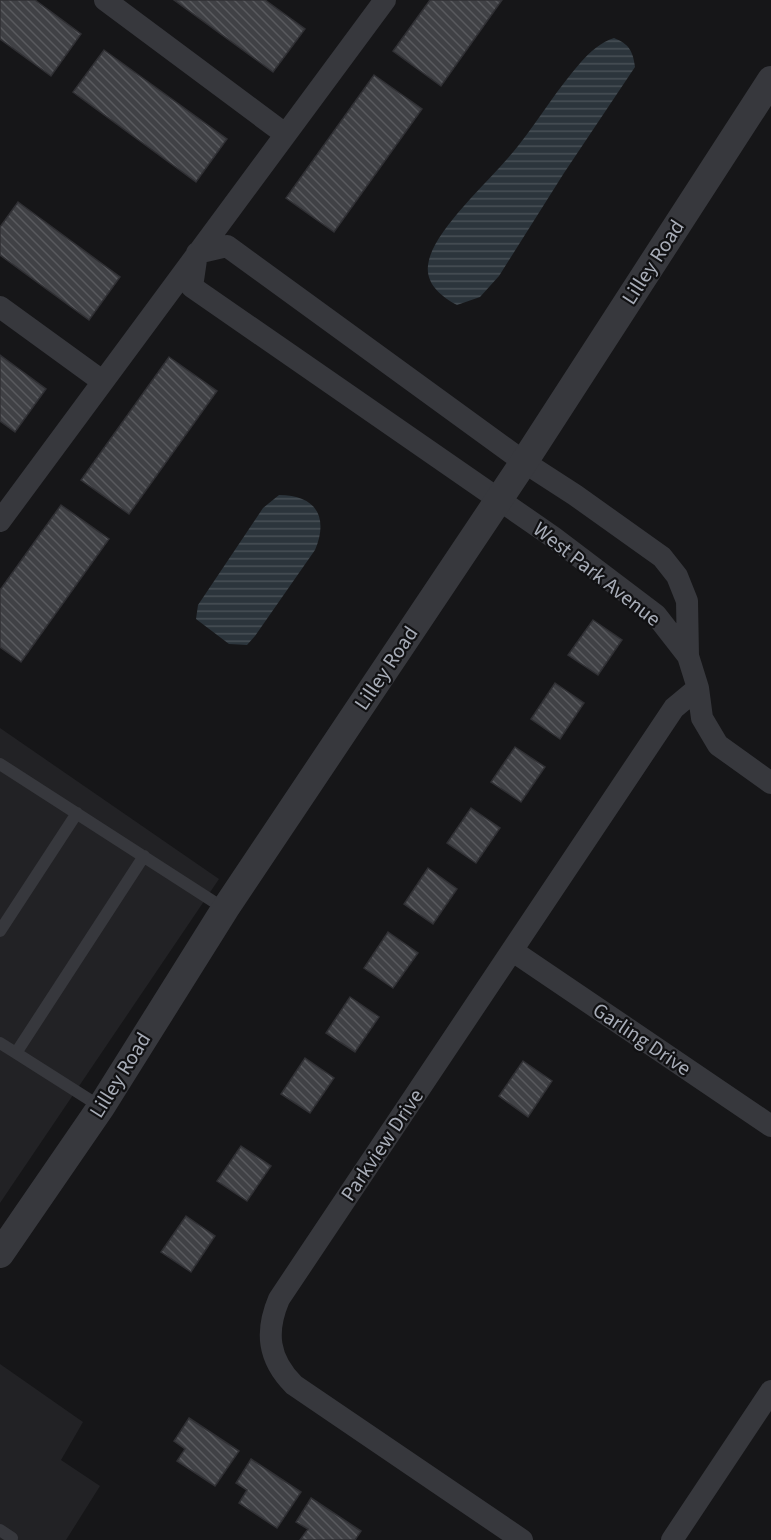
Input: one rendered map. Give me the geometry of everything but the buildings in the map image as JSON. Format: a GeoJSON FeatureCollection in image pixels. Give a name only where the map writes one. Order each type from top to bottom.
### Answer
{"type":"FeatureCollection","features":[{"type":"Feature","properties":{"kind":"street"},"geometry":{"type":"LineString","coordinates":[[105,0],[285,134]]}},
{"type":"Feature","properties":{"kind":"street"},"geometry":{"type":"LineString","coordinates":[[0,520],[386,0]]}},
{"type":"Feature","properties":{"kind":"street","name":"Lilley Road"},"geometry":{"type":"LineString","coordinates":[[0,1254],[101,1107],[225,909],[524,462],[771,80]]}},
{"type":"Feature","properties":{"kind":"street"},"geometry":{"type":"LineString","coordinates":[[197,253],[227,246],[524,462],[662,557],[676,576],[687,601],[688,656],[698,688],[702,718],[718,745],[771,783]]}},
{"type":"Feature","properties":{"kind":"street","name":"West Park Avenue"},"geometry":{"type":"LineString","coordinates":[[197,253],[192,287],[553,537],[656,615],[688,656]]}},
{"type":"Feature","properties":{"kind":"street"},"geometry":{"type":"LineString","coordinates":[[0,308],[102,381]]}},
{"type":"Feature","properties":{"kind":"street","name":"Parkview Drive"},"geometry":{"type":"LineString","coordinates":[[522,1540],[294,1385],[277,1365],[269,1339],[271,1317],[279,1299],[674,708],[698,688]]}},
{"type":"Feature","properties":{"kind":"street","name":"Garling Drive"},"geometry":{"type":"LineString","coordinates":[[513,951],[771,1126]]}},
{"type":"Feature","properties":{"kind":"street"},"geometry":{"type":"LineString","coordinates":[[672,1540],[771,1390]]}},
{"type":"Feature","properties":{"kind":"lane"},"geometry":{"type":"LineString","coordinates":[[0,764],[225,909]]}},
{"type":"Feature","properties":{"kind":"lane"},"geometry":{"type":"LineString","coordinates":[[0,931],[77,813]]}},
{"type":"Feature","properties":{"kind":"lane"},"geometry":{"type":"LineString","coordinates":[[16,1053],[144,856]]}},
{"type":"Feature","properties":{"kind":"lane"},"geometry":{"type":"LineString","coordinates":[[0,1043],[101,1107]]}},
{"type":"Feature","properties":{"kind":"lane"},"geometry":{"type":"LineString","coordinates":[[0,1530],[12,1538]]}},
{"type":"Feature","properties":{"kind":"shaded area"},"geometry":{"type":"Polygon","coordinates":[[[614,38],[629,49],[635,67],[499,276],[480,297],[457,305],[439,293],[428,275],[429,260],[434,247],[455,217],[518,146],[581,62],[596,48],[614,38]]]}},
{"type":"Feature","properties":{"kind":"shaded area"},"geometry":{"type":"Polygon","coordinates":[[[279,495],[302,499],[316,510],[320,518],[320,527],[315,550],[247,645],[229,644],[196,619],[198,605],[263,508],[279,495]]]}},
{"type":"Feature","properties":{"kind":"shaded area"},"geometry":{"type":"Polygon","coordinates":[[[0,728],[219,879],[0,1203],[0,728]]]}},
{"type":"Feature","properties":{"kind":"shaded area"},"geometry":{"type":"Polygon","coordinates":[[[0,1364],[83,1422],[61,1460],[100,1486],[66,1540],[0,1540],[0,1364]]]}}]}
